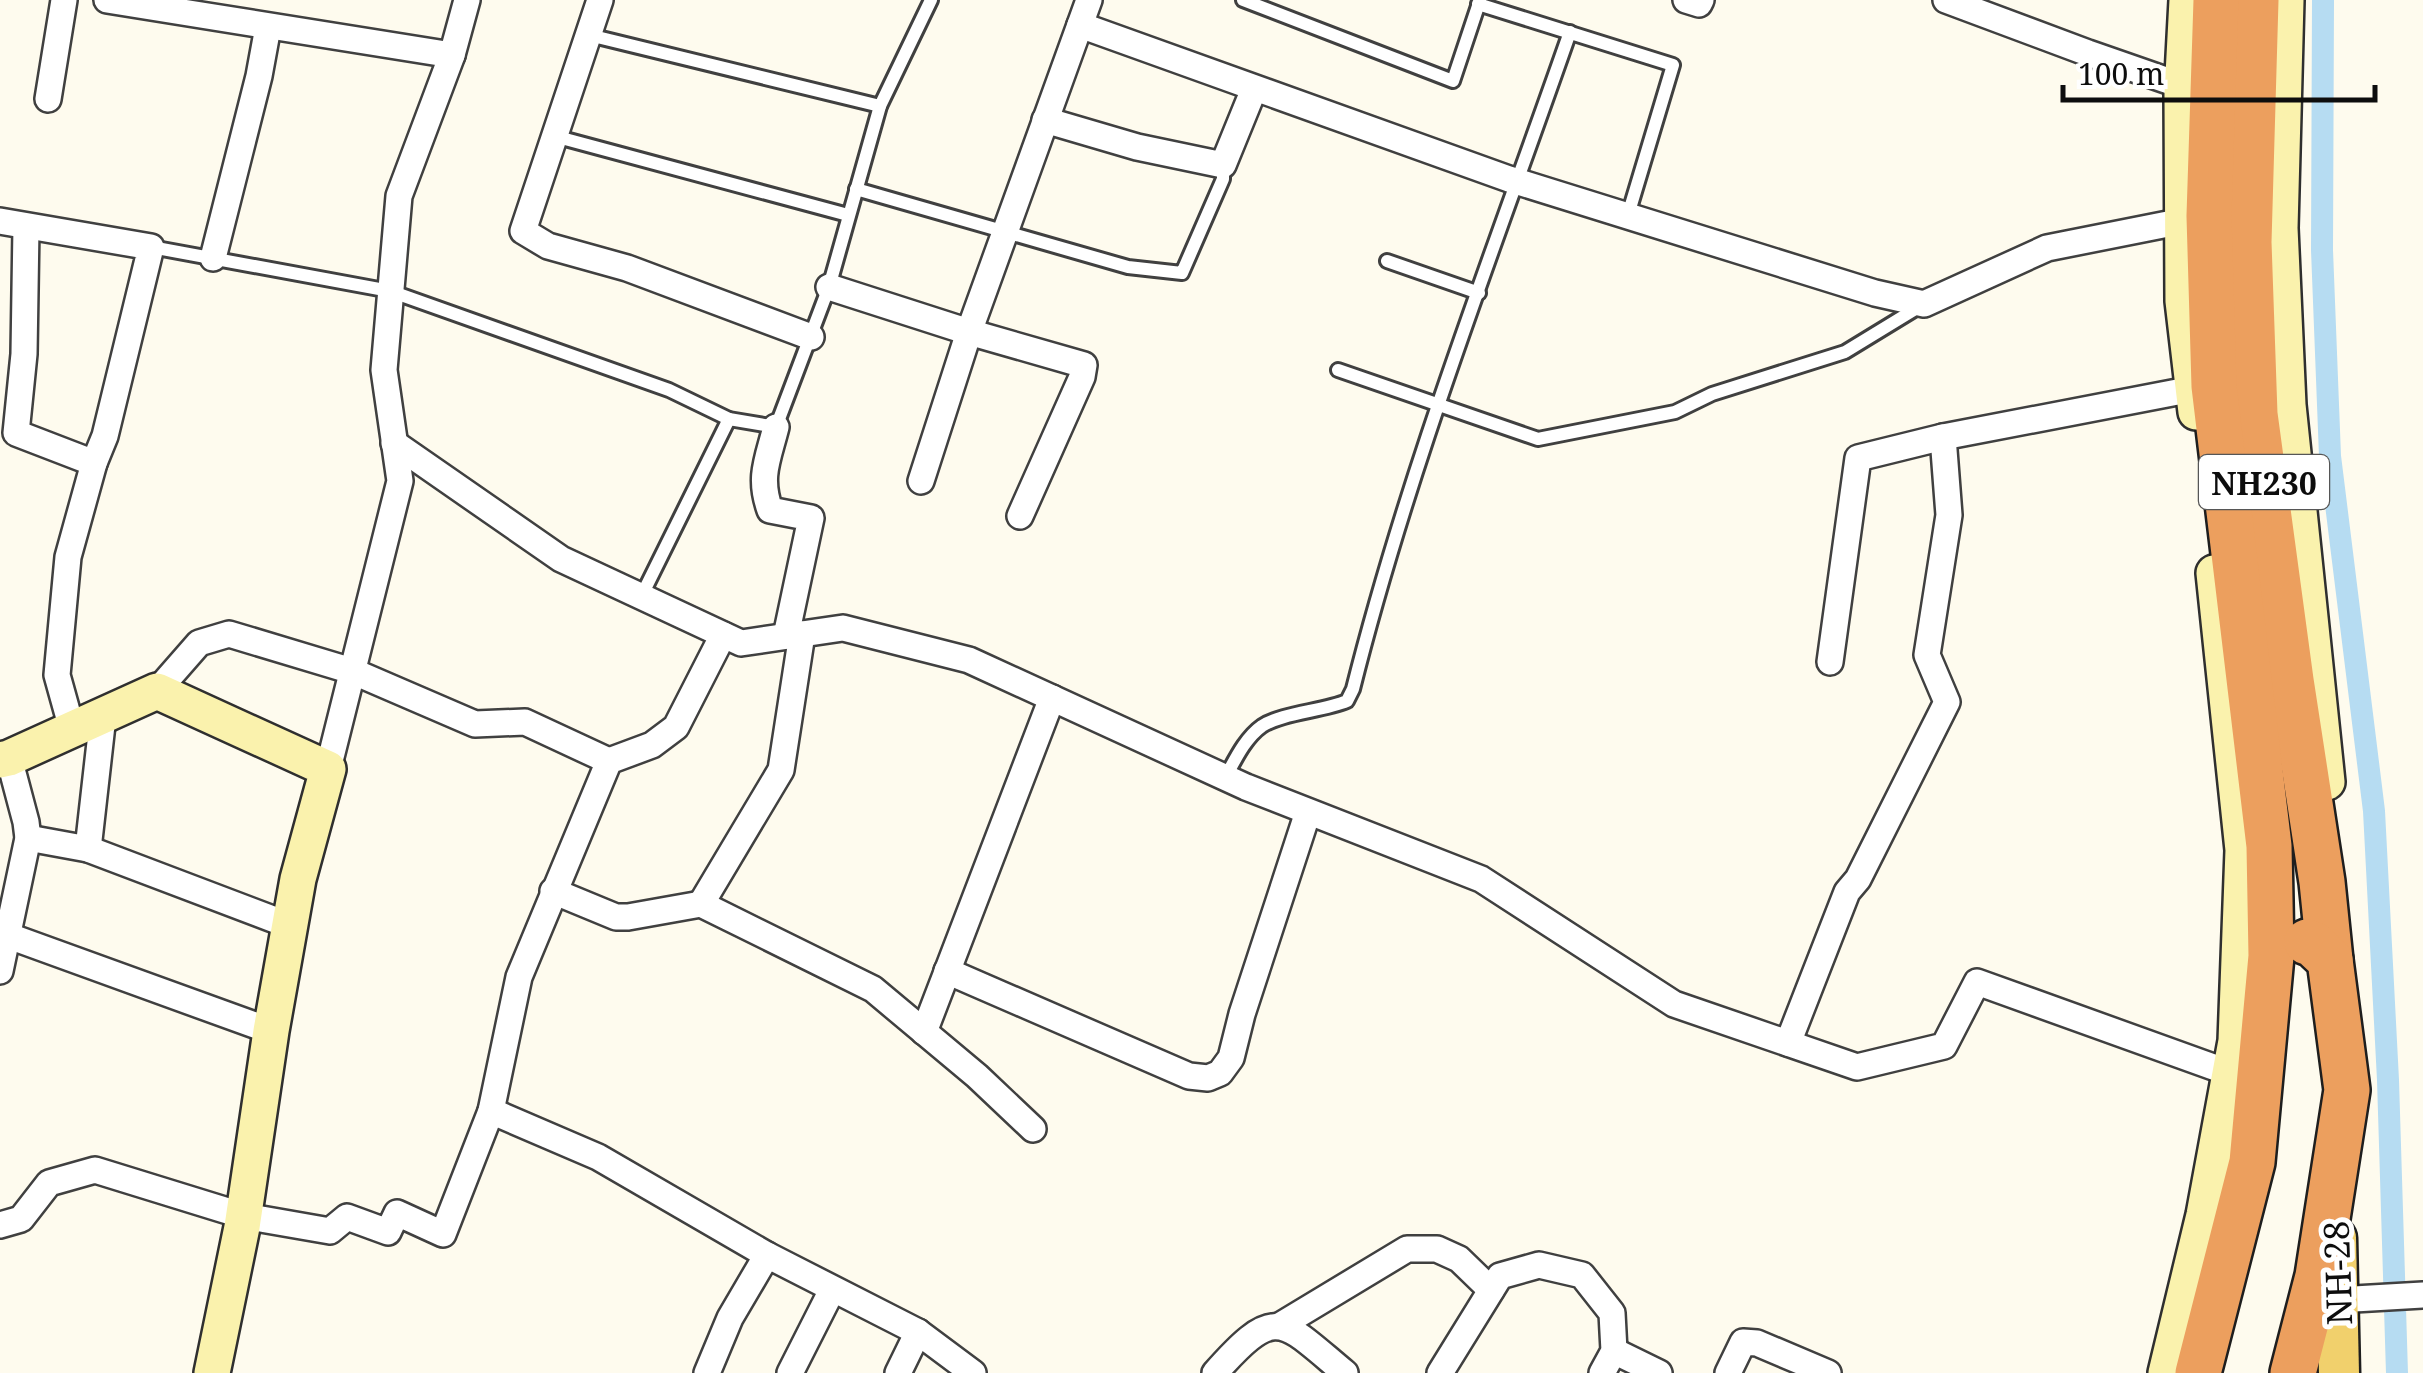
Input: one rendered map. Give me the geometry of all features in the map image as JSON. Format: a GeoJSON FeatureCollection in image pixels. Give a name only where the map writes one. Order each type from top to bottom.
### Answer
{"type":"FeatureCollection","features":[{"type":"Feature","properties":{"kind":"highway","name":"NH230"},"geometry":{"type":"LineString","coordinates":[[2198,1373],[2252,1162],[2271,956],[2269,846],[2214,386],[2208,216],[2216,0]]}},
{"type":"Feature","properties":{"kind":"highway","name":"NH230"},"geometry":{"type":"LineString","coordinates":[[2256,0],[2248,242],[2255,414],[2348,1090],[2318,1276],[2293,1373]]}},
{"type":"Feature","properties":{"kind":"highway"},"geometry":{"type":"LineString","coordinates":[[2271,956],[2286,942],[2301,940],[2313,944],[2330,960]]}},
{"type":"Feature","properties":{"kind":"main road","name":"NH-28"},"geometry":{"type":"LineString","coordinates":[[2334,1174],[2344,1300],[2340,1373]]}},
{"type":"Feature","properties":{"kind":"street"},"geometry":{"type":"LineString","coordinates":[[48,99],[64,0]]}},
{"type":"Feature","properties":{"kind":"street"},"geometry":{"type":"LineString","coordinates":[[107,0],[452,56]]}},
{"type":"Feature","properties":{"kind":"street"},"geometry":{"type":"LineString","coordinates":[[212,1373],[244,1216],[298,880],[400,481],[384,370],[399,196],[452,56],[466,0]]}},
{"type":"Feature","properties":{"kind":"street"},"geometry":{"type":"LineString","coordinates":[[600,0],[523,231],[548,246],[627,268],[811,337]]}},
{"type":"Feature","properties":{"kind":"street"},"geometry":{"type":"LineString","coordinates":[[1686,0],[1698,4],[1700,0]]}},
{"type":"Feature","properties":{"kind":"street"},"geometry":{"type":"LineString","coordinates":[[1946,0],[2183,86]]}},
{"type":"Feature","properties":{"kind":"street"},"geometry":{"type":"LineString","coordinates":[[2166,1373],[2204,1216],[2236,1041],[2243,850],[2184,301],[2183,86],[2187,0]]}},
{"type":"Feature","properties":{"kind":"street"},"geometry":{"type":"LineString","coordinates":[[2286,0],[2280,228],[2288,405],[2329,801],[2322,882]]}},
{"type":"Feature","properties":{"kind":"street"},"geometry":{"type":"LineString","coordinates":[[921,481],[969,332],[1084,12],[1254,88],[1518,181],[1924,304],[2046,248],[2183,221]]}},
{"type":"Feature","properties":{"kind":"street"},"geometry":{"type":"LineString","coordinates":[[213,258],[268,28]]}},
{"type":"Feature","properties":{"kind":"street"},"geometry":{"type":"LineString","coordinates":[[1045,120],[1137,147],[1223,166],[1254,88]]}},
{"type":"Feature","properties":{"kind":"street"},"geometry":{"type":"LineString","coordinates":[[0,221],[151,248],[105,436],[68,557],[56,674],[88,723],[88,850]]}},
{"type":"Feature","properties":{"kind":"street"},"geometry":{"type":"LineString","coordinates":[[26,226],[24,354],[16,433],[94,463]]}},
{"type":"Feature","properties":{"kind":"street"},"geometry":{"type":"LineString","coordinates":[[829,287],[1084,364],[1082,377],[1020,516]]}},
{"type":"Feature","properties":{"kind":"street"},"geometry":{"type":"LineString","coordinates":[[1830,662],[1858,458],[1944,437],[2193,389]]}},
{"type":"Feature","properties":{"kind":"street"},"geometry":{"type":"LineString","coordinates":[[700,904],[781,770],[794,635],[811,518],[770,510],[763,490],[764,475],[776,427]]}},
{"type":"Feature","properties":{"kind":"street"},"geometry":{"type":"LineString","coordinates":[[1788,1043],[1847,892],[1858,879],[1947,702],[1927,654],[1949,515],[1944,437]]}},
{"type":"Feature","properties":{"kind":"street"},"geometry":{"type":"LineString","coordinates":[[394,444],[561,559],[741,643],[843,628],[969,660],[1225,778],[1481,878],[1674,1004],[1857,1066],[1944,1046],[1978,982],[2230,1073]]}},
{"type":"Feature","properties":{"kind":"street"},"geometry":{"type":"LineString","coordinates":[[0,970],[28,838],[4,759],[158,691],[199,642],[229,634],[352,671],[476,724],[525,722],[608,761],[652,745],[676,726],[723,635]]}},
{"type":"Feature","properties":{"kind":"street"},"geometry":{"type":"LineString","coordinates":[[158,691],[328,769]]}},
{"type":"Feature","properties":{"kind":"street"},"geometry":{"type":"LineString","coordinates":[[924,1032],[1052,698]]}},
{"type":"Feature","properties":{"kind":"street"},"geometry":{"type":"LineString","coordinates":[[0,1224],[21,1218],[49,1183],[95,1170],[244,1216],[330,1231],[347,1217],[388,1232],[397,1213],[443,1234],[491,1110],[519,976],[608,761]]}},
{"type":"Feature","properties":{"kind":"street"},"geometry":{"type":"LineString","coordinates":[[947,971],[1189,1076],[1208,1078],[1220,1073],[1231,1058],[1308,812]]}},
{"type":"Feature","properties":{"kind":"street"},"geometry":{"type":"LineString","coordinates":[[28,838],[88,850],[290,926]]}},
{"type":"Feature","properties":{"kind":"street"},"geometry":{"type":"LineString","coordinates":[[554,891],[616,917],[700,904],[873,989],[977,1076],[1032,1129]]}},
{"type":"Feature","properties":{"kind":"street"},"geometry":{"type":"LineString","coordinates":[[9,936],[271,1031]]}},
{"type":"Feature","properties":{"kind":"street"},"geometry":{"type":"LineString","coordinates":[[491,1110],[598,1157],[767,1256],[918,1332],[973,1373]]}},
{"type":"Feature","properties":{"kind":"street"},"geometry":{"type":"LineString","coordinates":[[1215,1373],[1244,1341],[1266,1327],[1281,1325],[1407,1249],[1437,1250],[1459,1258],[1492,1290]]}},
{"type":"Feature","properties":{"kind":"street"},"geometry":{"type":"LineString","coordinates":[[707,1373],[730,1318],[767,1256]]}},
{"type":"Feature","properties":{"kind":"street"},"geometry":{"type":"LineString","coordinates":[[1440,1373],[1500,1276],[1539,1265],[1582,1275],[1612,1312],[1608,1362],[1659,1373]]}},
{"type":"Feature","properties":{"kind":"street"},"geometry":{"type":"LineString","coordinates":[[790,1373],[830,1294]]}},
{"type":"Feature","properties":{"kind":"street"},"geometry":{"type":"LineString","coordinates":[[2344,1300],[2423,1296]]}},
{"type":"Feature","properties":{"kind":"street"},"geometry":{"type":"LineString","coordinates":[[1281,1325],[1294,1330],[1346,1373]]}},
{"type":"Feature","properties":{"kind":"street"},"geometry":{"type":"LineString","coordinates":[[898,1373],[918,1332]]}},
{"type":"Feature","properties":{"kind":"street"},"geometry":{"type":"LineString","coordinates":[[1728,1373],[1743,1342],[1757,1343],[1828,1373]]}},
{"type":"Feature","properties":{"kind":"lane"},"geometry":{"type":"LineString","coordinates":[[151,248],[390,292],[669,390],[729,420],[776,427],[829,287],[880,106],[932,0]]}},
{"type":"Feature","properties":{"kind":"lane"},"geometry":{"type":"LineString","coordinates":[[1243,0],[1279,6],[1453,81],[1479,2],[1673,65],[1628,215]]}},
{"type":"Feature","properties":{"kind":"lane"},"geometry":{"type":"LineString","coordinates":[[1225,778],[1244,746],[1262,726],[1347,702],[1377,594],[1439,405],[1570,32]]}},
{"type":"Feature","properties":{"kind":"lane"},"geometry":{"type":"LineString","coordinates":[[589,35],[880,106]]}},
{"type":"Feature","properties":{"kind":"lane"},"geometry":{"type":"LineString","coordinates":[[554,136],[848,216]]}},
{"type":"Feature","properties":{"kind":"lane"},"geometry":{"type":"LineString","coordinates":[[856,189],[1128,267],[1182,272],[1224,179],[1223,166]]}},
{"type":"Feature","properties":{"kind":"lane"},"geometry":{"type":"LineString","coordinates":[[1387,261],[1478,293]]}},
{"type":"Feature","properties":{"kind":"lane"},"geometry":{"type":"LineString","coordinates":[[1338,370],[1538,439],[1675,412],[1712,394],[1845,352],[1924,304]]}},
{"type":"Feature","properties":{"kind":"lane"},"geometry":{"type":"LineString","coordinates":[[642,597],[729,420]]}},
{"type":"Feature","properties":{"kind":"waterway"},"geometry":{"type":"LineString","coordinates":[[2323,0],[2322,250],[2330,456],[2374,811],[2397,1373]]}}]}
